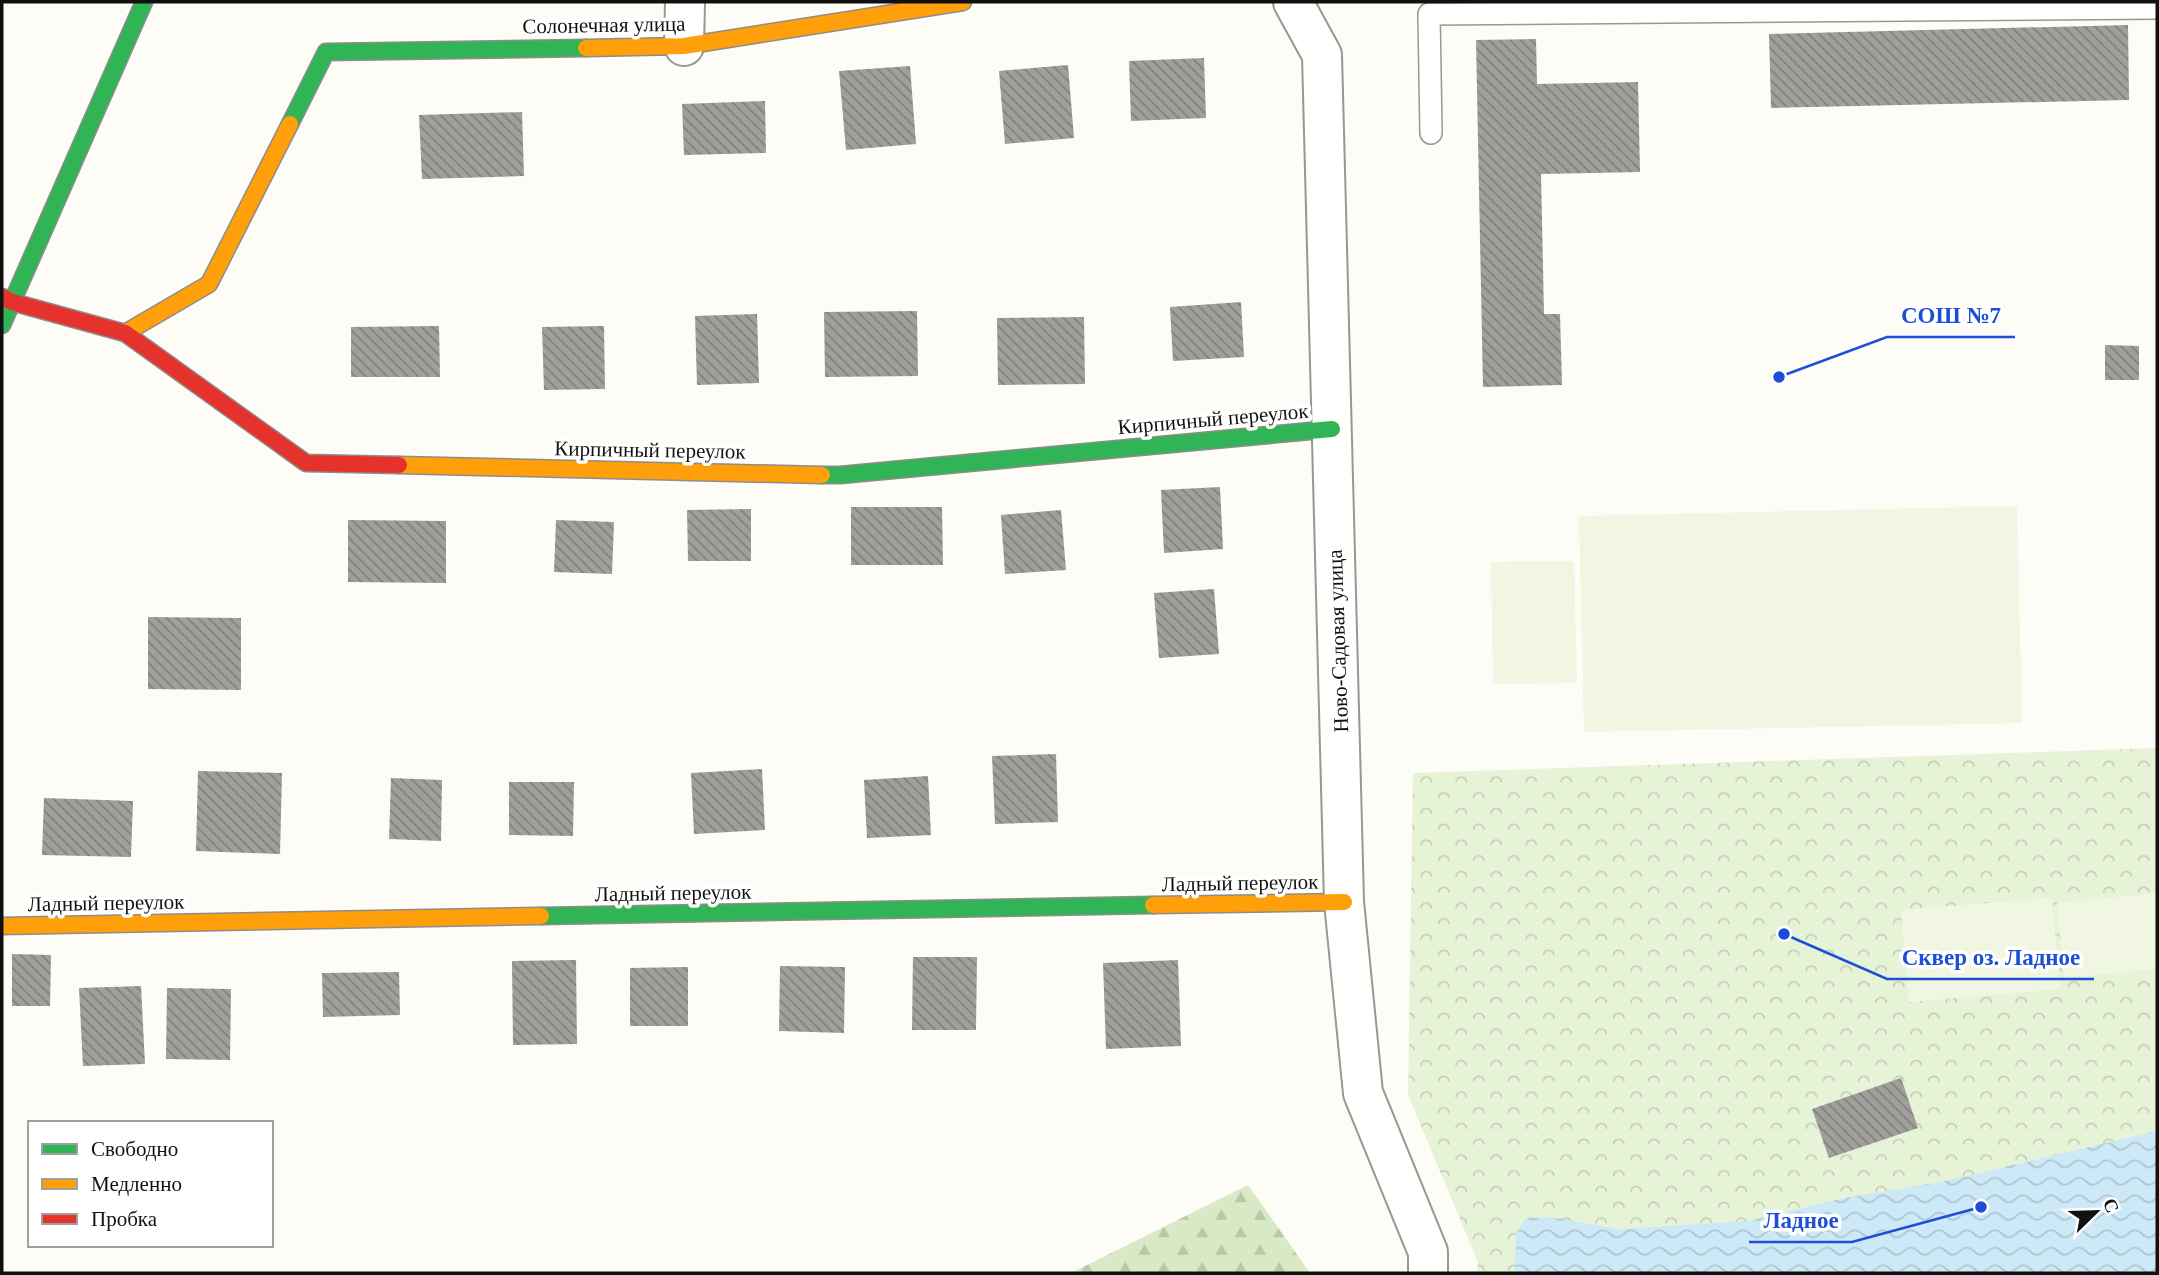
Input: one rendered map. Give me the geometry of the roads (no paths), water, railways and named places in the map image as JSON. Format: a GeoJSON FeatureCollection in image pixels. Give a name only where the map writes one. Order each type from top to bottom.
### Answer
{"type":"FeatureCollection","features":[{"type":"Feature","properties":{"kind":"street"},"geometry":{"type":"LineString","coordinates":[[2,325],[7,300],[144,2]]}},
{"type":"Feature","properties":{"kind":"street"},"geometry":{"type":"LineString","coordinates":[[684,46],[685,2]]}},
{"type":"Feature","properties":{"kind":"street","name":"Солонечная улица"},"geometry":{"type":"LineString","coordinates":[[125,333],[209,284],[326,52],[684,46],[963,2]]}},
{"type":"Feature","properties":{"kind":"street","name":"Ново-Садовая улица"},"geometry":{"type":"LineString","coordinates":[[1293,2],[1322,55],[1344,902],[1363,1093],[1428,1252],[1428,1273]]}},
{"type":"Feature","properties":{"kind":"street","name":"Кирпичный переулок"},"geometry":{"type":"LineString","coordinates":[[7,300],[125,333],[306,463],[840,475],[1332,429]]}},
{"type":"Feature","properties":{"kind":"street","name":"Ладный переулок"},"geometry":{"type":"LineString","coordinates":[[2,926],[1344,902]]}},
{"type":"Feature","properties":{"kind":"lane"},"geometry":{"type":"LineString","coordinates":[[1431,133],[1429,14],[2157,8]]}},
{"type":"Feature","properties":{"kind":"water"},"geometry":{"type":"Polygon","coordinates":[[[2157,1131],[2157,1273],[1515,1273],[1516,1234],[1525,1219],[1549,1217],[1619,1229],[1749,1221],[1845,1198],[1941,1182],[2157,1131]]]}},
{"type":"Feature","properties":{"kind":"place","name":"СОШ №7"},"geometry":{"type":"Point","coordinates":[1779,377]}},
{"type":"Feature","properties":{"kind":"place","name":"Сквер оз. Ладное"},"geometry":{"type":"Point","coordinates":[1784,934]}},
{"type":"Feature","properties":{"kind":"place","name":"Ладное"},"geometry":{"type":"Point","coordinates":[1981,1207]}}]}
